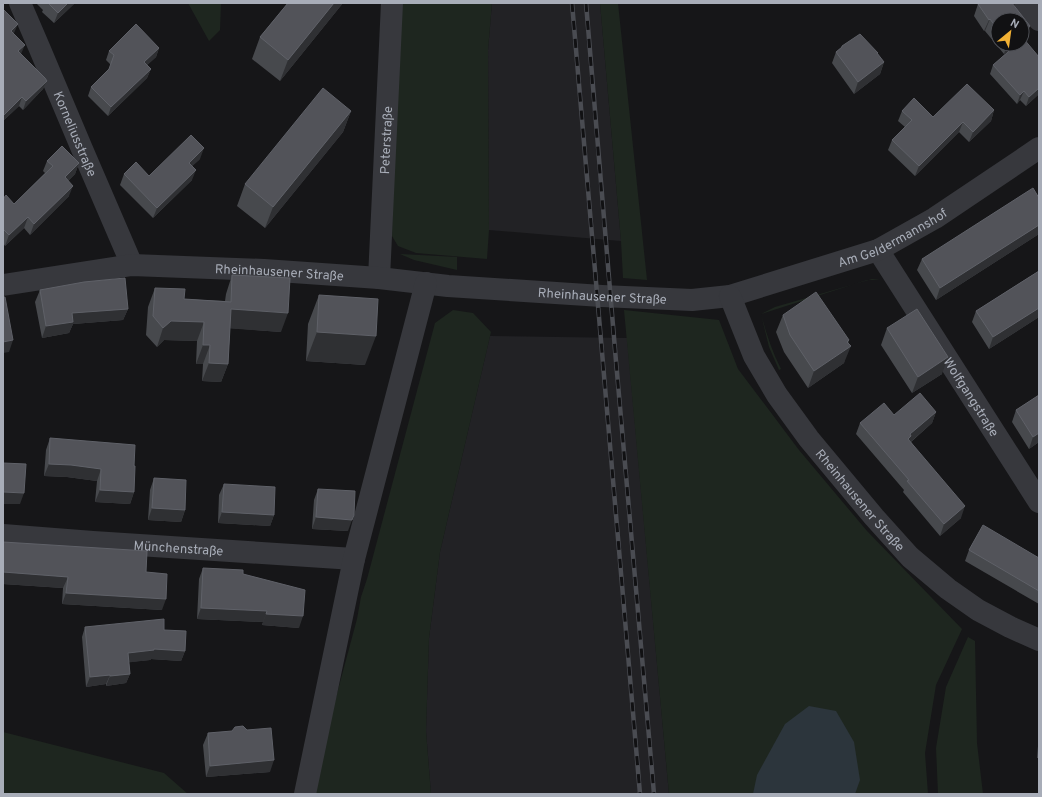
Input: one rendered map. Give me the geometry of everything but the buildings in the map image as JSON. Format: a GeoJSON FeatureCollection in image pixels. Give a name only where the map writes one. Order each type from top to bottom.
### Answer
{"type":"FeatureCollection","features":[{"type":"Feature","properties":{"kind":"street","name":"Korneliusstraße"},"geometry":{"type":"LineString","coordinates":[[20,3],[132,265]]}},
{"type":"Feature","properties":{"kind":"street","name":"Peterstraße"},"geometry":{"type":"LineString","coordinates":[[379,278],[392,3]]}},
{"type":"Feature","properties":{"kind":"street"},"geometry":{"type":"LineString","coordinates":[[1026,3],[1039,20]]}},
{"type":"Feature","properties":{"kind":"street","name":"Am Geldermannshof"},"geometry":{"type":"LineString","coordinates":[[730,296],[878,250],[935,218],[1039,148]]}},
{"type":"Feature","properties":{"kind":"street","name":"Wolfgangstraße"},"geometry":{"type":"LineString","coordinates":[[878,250],[1039,502]]}},
{"type":"Feature","properties":{"kind":"street","name":"Rheinhausener Straße"},"geometry":{"type":"LineString","coordinates":[[3,285],[132,265],[264,270],[379,278],[448,286],[602,296],[692,300],[730,296],[754,356],[776,396],[809,439],[874,517],[910,557],[948,589],[978,610],[1039,640]]}},
{"type":"Feature","properties":{"kind":"street"},"geometry":{"type":"LineString","coordinates":[[305,794],[354,559],[426,283]]}},
{"type":"Feature","properties":{"kind":"street","name":"Münchenstraße"},"geometry":{"type":"LineString","coordinates":[[3,535],[354,559]]}},
{"type":"Feature","properties":{"kind":"shaded area"},"geometry":{"type":"Polygon","coordinates":[[[188,3],[221,3],[220,30],[209,41],[188,3]]]}},
{"type":"Feature","properties":{"kind":"shaded area"},"geometry":{"type":"Polygon","coordinates":[[[401,3],[492,3],[488,50],[489,230],[487,259],[416,253],[398,246],[392,236],[393,154],[401,3]]]}},
{"type":"Feature","properties":{"kind":"shaded area"},"geometry":{"type":"Polygon","coordinates":[[[492,3],[600,3],[621,241],[489,230],[488,50],[492,3]]]}},
{"type":"Feature","properties":{"kind":"shaded area"},"geometry":{"type":"Polygon","coordinates":[[[600,3],[618,3],[647,280],[623,278],[600,3]]]}},
{"type":"Feature","properties":{"kind":"shaded area"},"geometry":{"type":"Polygon","coordinates":[[[400,254],[457,257],[457,270],[414,260],[400,254]]]}},
{"type":"Feature","properties":{"kind":"shaded area"},"geometry":{"type":"Polygon","coordinates":[[[853,284],[761,314],[775,307],[853,284]]]}},
{"type":"Feature","properties":{"kind":"shaded area"},"geometry":{"type":"Polygon","coordinates":[[[453,310],[473,313],[491,332],[440,552],[429,638],[426,731],[431,794],[310,794],[357,619],[361,597],[435,323],[453,310]]]}},
{"type":"Feature","properties":{"kind":"shaded area"},"geometry":{"type":"Polygon","coordinates":[[[624,310],[719,320],[738,369],[799,450],[867,531],[962,629],[936,685],[925,753],[928,794],[669,794],[624,310]]]}},
{"type":"Feature","properties":{"kind":"shaded area"},"geometry":{"type":"Polygon","coordinates":[[[761,314],[781,369],[779,370],[769,347],[761,314]]]}},
{"type":"Feature","properties":{"kind":"shaded area"},"geometry":{"type":"Polygon","coordinates":[[[490,336],[627,338],[669,794],[431,794],[426,731],[429,638],[440,552],[490,336]]]}},
{"type":"Feature","properties":{"kind":"shaded area"},"geometry":{"type":"Polygon","coordinates":[[[968,637],[975,641],[977,743],[983,794],[938,794],[936,748],[946,687],[968,637]]]}},
{"type":"Feature","properties":{"kind":"shaded area"},"geometry":{"type":"Polygon","coordinates":[[[809,706],[836,711],[854,742],[860,780],[855,794],[753,794],[757,775],[785,724],[809,706]]]}},
{"type":"Feature","properties":{"kind":"shaded area"},"geometry":{"type":"Polygon","coordinates":[[[3,732],[164,773],[188,794],[3,794],[3,732]]]}},
{"type":"Feature","properties":{"kind":"railway"},"geometry":{"type":"LineString","coordinates":[[572,3],[640,794]]}},
{"type":"Feature","properties":{"kind":"railway"},"geometry":{"type":"LineString","coordinates":[[586,3],[654,794]]}}]}
